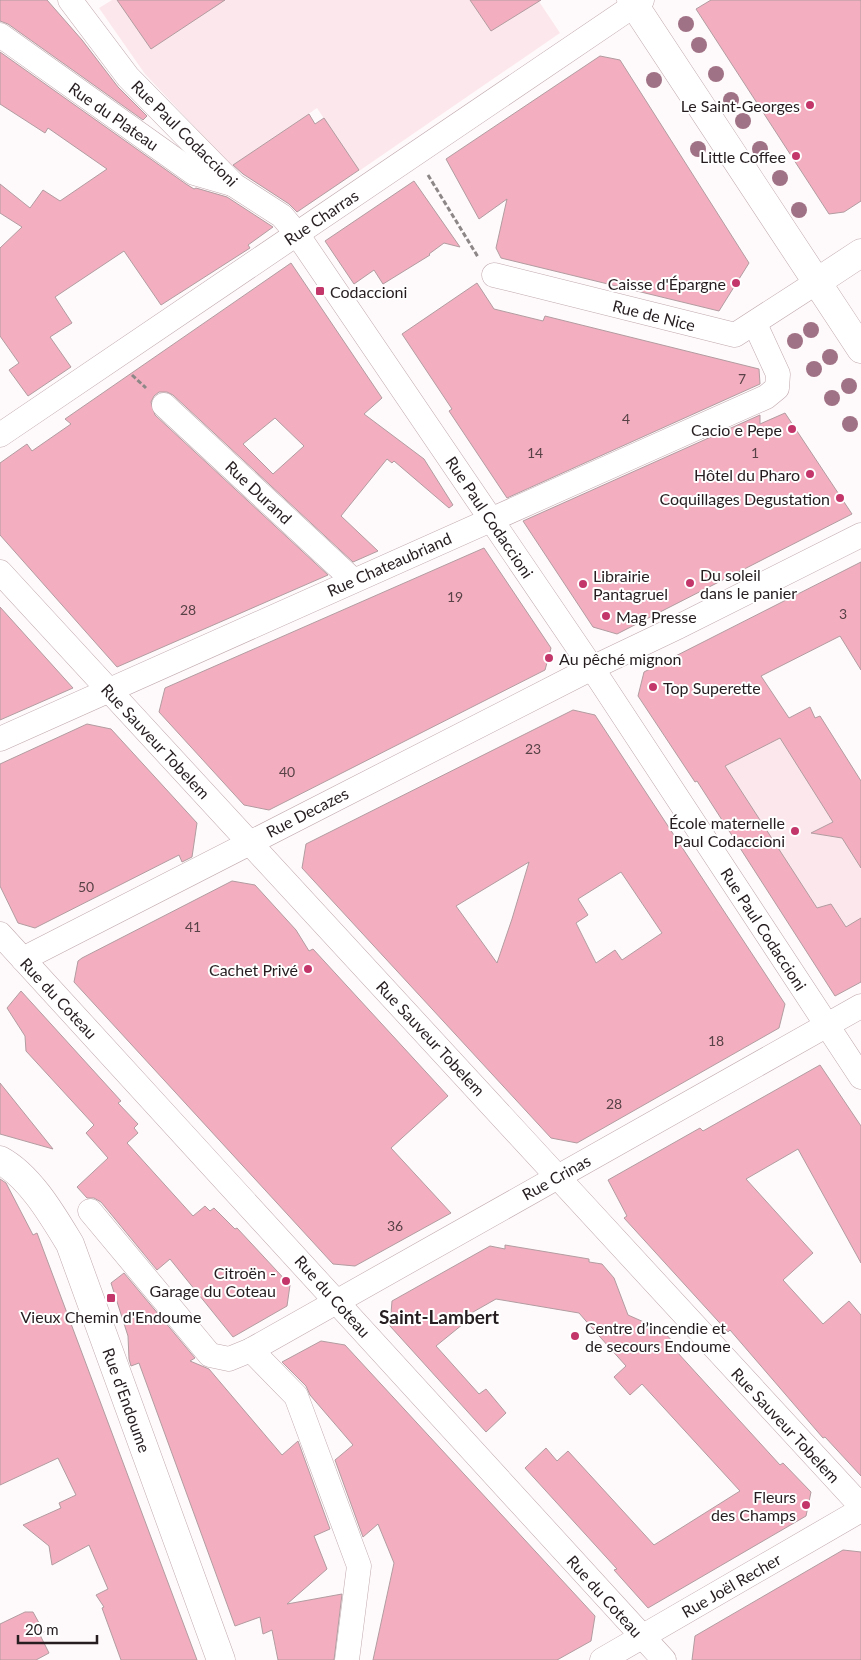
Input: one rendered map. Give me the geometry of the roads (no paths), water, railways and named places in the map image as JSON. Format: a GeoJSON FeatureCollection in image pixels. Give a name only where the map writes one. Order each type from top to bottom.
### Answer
{"type":"FeatureCollection","features":[{"type":"Feature","properties":{"kind":"street","name":"Rue Paul Codaccioni"},"geometry":{"type":"LineString","coordinates":[[70,0],[128,76],[234,184],[282,216],[297,234],[592,668],[861,1077]]}},
{"type":"Feature","properties":{"kind":"street","name":"Rue Charras"},"geometry":{"type":"LineString","coordinates":[[0,435],[636,1]]}},
{"type":"Feature","properties":{"kind":"street"},"geometry":{"type":"LineString","coordinates":[[636,1],[861,349]]}},
{"type":"Feature","properties":{"kind":"street","name":"Rue du Plateau"},"geometry":{"type":"LineString","coordinates":[[0,35],[194,173],[234,184]]}},
{"type":"Feature","properties":{"kind":"street"},"geometry":{"type":"LineString","coordinates":[[817,282],[861,253]]}},
{"type":"Feature","properties":{"kind":"street","name":"Rue de Nice"},"geometry":{"type":"LineString","coordinates":[[486,267],[735,335],[755,324],[817,282]]}},
{"type":"Feature","properties":{"kind":"street","name":"Rue Chateaubriand"},"geometry":{"type":"LineString","coordinates":[[0,739],[491,518],[766,397],[777,388],[778,374],[755,324]]}},
{"type":"Feature","properties":{"kind":"street","name":"Rue Durand"},"geometry":{"type":"LineString","coordinates":[[164,405],[353,580]]}},
{"type":"Feature","properties":{"kind":"street","name":"Rue Decazes"},"geometry":{"type":"LineString","coordinates":[[23,959],[592,668],[861,536]]}},
{"type":"Feature","properties":{"kind":"street","name":"Rue Sauveur Tobelem"},"geometry":{"type":"LineString","coordinates":[[0,572],[558,1176],[861,1508]]}},
{"type":"Feature","properties":{"kind":"street","name":"Rue du Coteau"},"geometry":{"type":"LineString","coordinates":[[0,934],[664,1660]]}},
{"type":"Feature","properties":{"kind":"street","name":"Rue Crinas"},"geometry":{"type":"LineString","coordinates":[[251,1350],[861,1006]]}},
{"type":"Feature","properties":{"kind":"street","name":"Rue d'Endoume"},"geometry":{"type":"LineString","coordinates":[[0,1160],[27,1183],[52,1213],[70,1244],[221,1660]]}},
{"type":"Feature","properties":{"kind":"street"},"geometry":{"type":"LineString","coordinates":[[90,1211],[210,1355],[229,1359],[251,1350],[296,1396],[360,1566],[348,1660]]}},
{"type":"Feature","properties":{"kind":"street","name":"Rue Joël Recher"},"geometry":{"type":"LineString","coordinates":[[602,1660],[861,1508]]}},
{"type":"Feature","properties":{"kind":"place","name":"Le Saint-Georges"},"geometry":{"type":"Point","coordinates":[810,105]}},
{"type":"Feature","properties":{"kind":"place","name":"Little Coffee"},"geometry":{"type":"Point","coordinates":[796,156]}},
{"type":"Feature","properties":{"kind":"place","name":"Caisse d'Épargne"},"geometry":{"type":"Point","coordinates":[736,283]}},
{"type":"Feature","properties":{"kind":"place","name":"Codaccioni"},"geometry":{"type":"Point","coordinates":[320,291]}},
{"type":"Feature","properties":{"kind":"place","name":"Cacio e Pepe"},"geometry":{"type":"Point","coordinates":[792,429]}},
{"type":"Feature","properties":{"kind":"place","name":"Hôtel du Pharo"},"geometry":{"type":"Point","coordinates":[810,474]}},
{"type":"Feature","properties":{"kind":"place","name":"Coquillages Degustation"},"geometry":{"type":"Point","coordinates":[840,498]}},
{"type":"Feature","properties":{"kind":"place","name":"Du soleil dans le panier"},"geometry":{"type":"Point","coordinates":[690,583]}},
{"type":"Feature","properties":{"kind":"place","name":"Librairie Pantagruel"},"geometry":{"type":"Point","coordinates":[583,584]}},
{"type":"Feature","properties":{"kind":"place","name":"Mag Presse"},"geometry":{"type":"Point","coordinates":[606,616]}},
{"type":"Feature","properties":{"kind":"place","name":"Au pêché mignon"},"geometry":{"type":"Point","coordinates":[549,658]}},
{"type":"Feature","properties":{"kind":"place","name":"Top Superette"},"geometry":{"type":"Point","coordinates":[653,687]}},
{"type":"Feature","properties":{"kind":"place","name":"École maternelle Paul Codaccioni"},"geometry":{"type":"Point","coordinates":[795,831]}},
{"type":"Feature","properties":{"kind":"place","name":"Cachet Privé"},"geometry":{"type":"Point","coordinates":[308,969]}},
{"type":"Feature","properties":{"kind":"place","name":"Citroën - Garage du Coteau"},"geometry":{"type":"Point","coordinates":[286,1281]}},
{"type":"Feature","properties":{"kind":"place","name":"Vieux Chemin d'Endoume"},"geometry":{"type":"Point","coordinates":[111,1298]}},
{"type":"Feature","properties":{"kind":"place","name":"Centre d’incendie et de secours Endoume"},"geometry":{"type":"Point","coordinates":[575,1336]}},
{"type":"Feature","properties":{"kind":"place","name":"Fleurs des Champs"},"geometry":{"type":"Point","coordinates":[806,1505]}},
{"type":"Feature","properties":{"kind":"district","name":"Saint-Lambert"},"geometry":{"type":"Point","coordinates":[439,1316]}}]}
